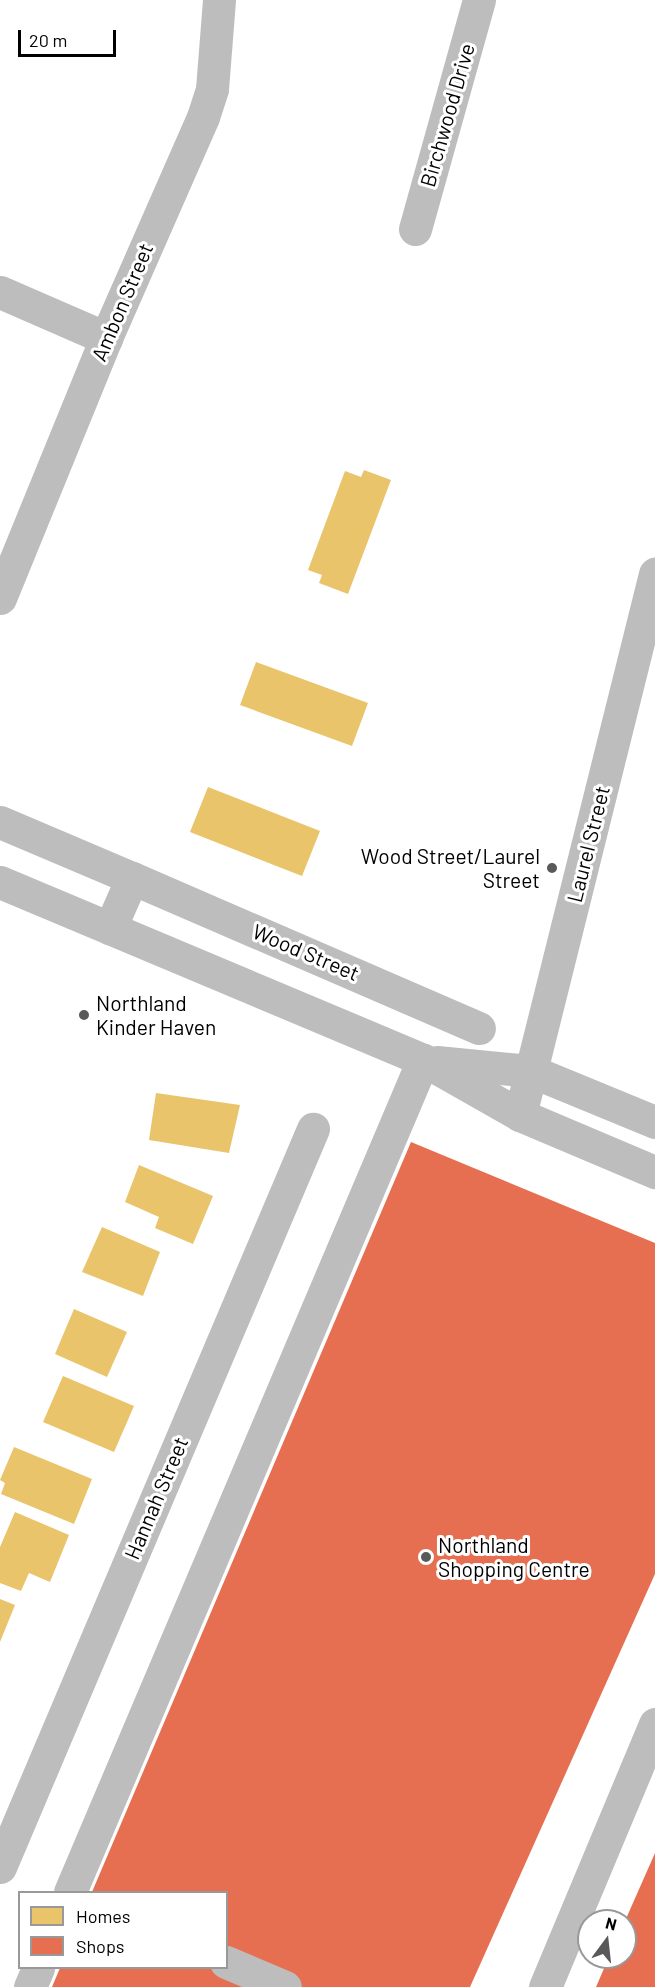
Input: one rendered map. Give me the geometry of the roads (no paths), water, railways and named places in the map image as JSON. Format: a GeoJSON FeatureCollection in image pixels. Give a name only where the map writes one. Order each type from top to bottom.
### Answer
{"type":"FeatureCollection","features":[{"type":"Feature","properties":{"kind":"street","name":"Ambon Street"},"geometry":{"type":"LineString","coordinates":[[0,598],[106,338],[203,117],[212,89],[219,0]]}},
{"type":"Feature","properties":{"kind":"street","name":"Birchwood Drive"},"geometry":{"type":"LineString","coordinates":[[415,229],[479,0]]}},
{"type":"Feature","properties":{"kind":"street"},"geometry":{"type":"LineString","coordinates":[[0,292],[106,338]]}},
{"type":"Feature","properties":{"kind":"street","name":"Laurel Street"},"geometry":{"type":"LineString","coordinates":[[520,1115],[649,623],[655,574]]}},
{"type":"Feature","properties":{"kind":"street","name":"Wood Street"},"geometry":{"type":"LineString","coordinates":[[0,822],[479,1028]]}},
{"type":"Feature","properties":{"kind":"street"},"geometry":{"type":"LineString","coordinates":[[110,928],[132,878]]}},
{"type":"Feature","properties":{"kind":"street"},"geometry":{"type":"LineString","coordinates":[[0,882],[423,1060],[520,1115],[655,1172]]}},
{"type":"Feature","properties":{"kind":"street"},"geometry":{"type":"LineString","coordinates":[[423,1060],[531,1071],[655,1122]]}},
{"type":"Feature","properties":{"kind":"street"},"geometry":{"type":"LineString","coordinates":[[71,1891],[423,1060]]}},
{"type":"Feature","properties":{"kind":"street","name":"Hannah Street"},"geometry":{"type":"LineString","coordinates":[[0,1867],[313,1129]]}},
{"type":"Feature","properties":{"kind":"street"},"geometry":{"type":"LineString","coordinates":[[545,1987],[655,1724]]}},
{"type":"Feature","properties":{"kind":"street"},"geometry":{"type":"LineString","coordinates":[[228,1963],[285,1987]]}},
{"type":"Feature","properties":{"kind":"street"},"geometry":{"type":"LineString","coordinates":[[30,1987],[38,1969]]}},
{"type":"Feature","properties":{"kind":"place","name":"Wood Street/Laurel Street"},"geometry":{"type":"Point","coordinates":[552,868]}},
{"type":"Feature","properties":{"kind":"place","name":"Northland Kinder Haven"},"geometry":{"type":"Point","coordinates":[84,1015]}},
{"type":"Feature","properties":{"kind":"place","name":"Northland Shopping Centre"},"geometry":{"type":"Point","coordinates":[426,1557]}}]}
